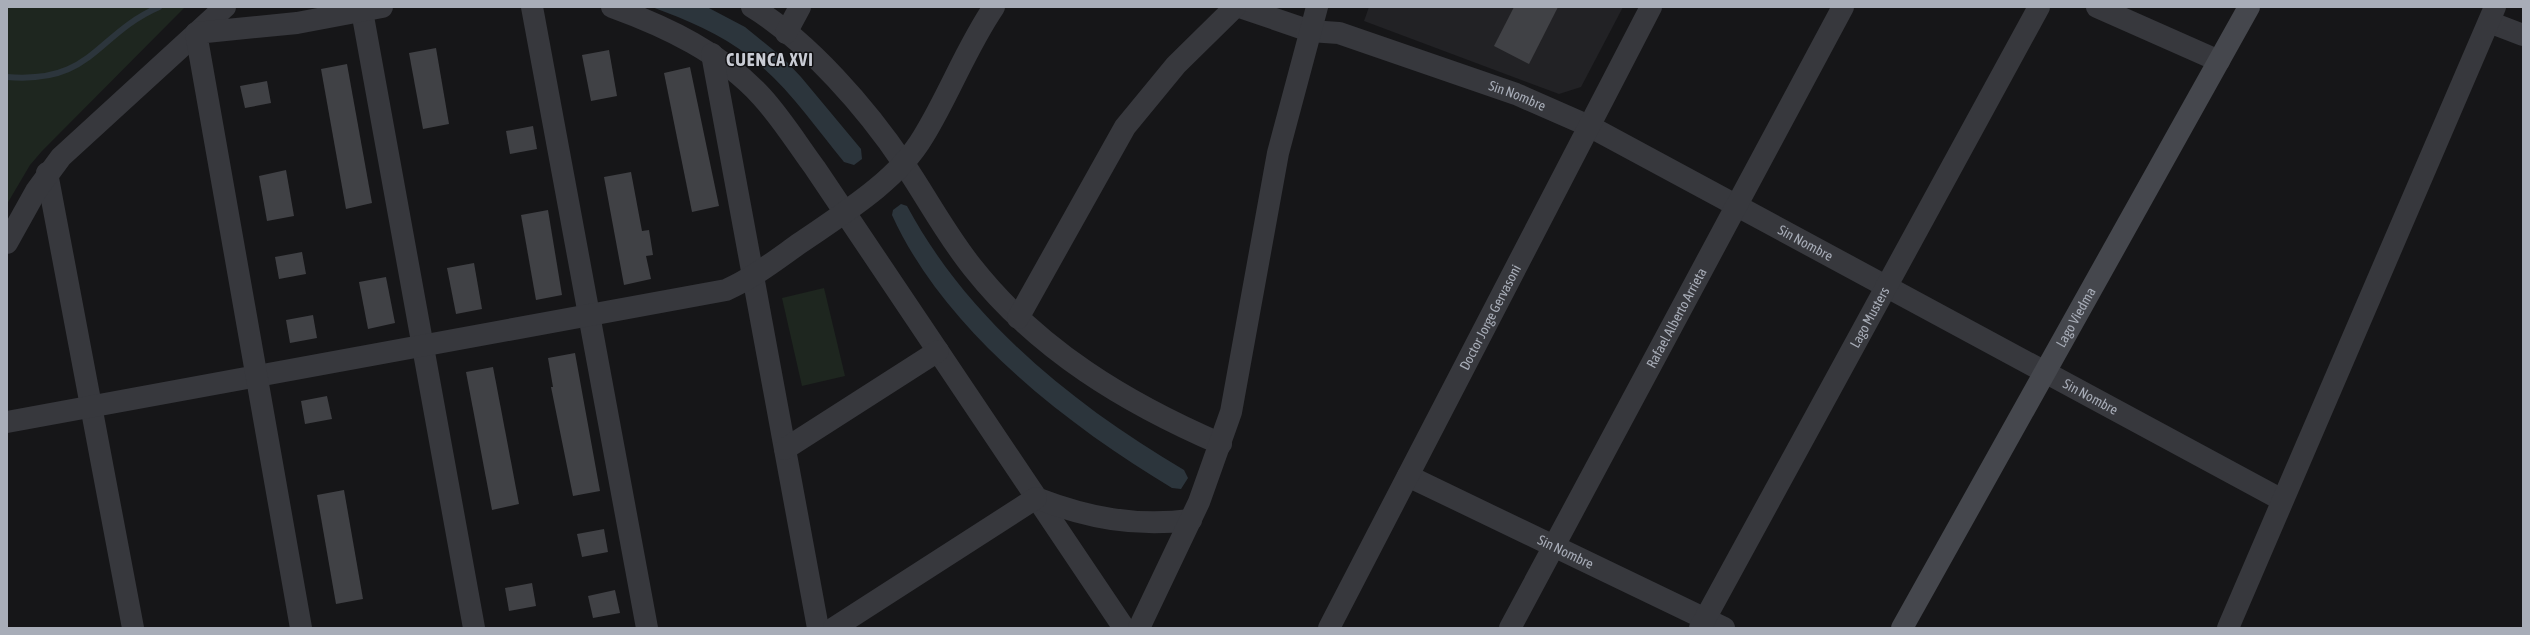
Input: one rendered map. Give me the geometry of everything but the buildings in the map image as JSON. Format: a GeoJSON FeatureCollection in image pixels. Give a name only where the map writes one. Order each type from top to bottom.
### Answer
{"type":"FeatureCollection","features":[{"type":"Feature","properties":{"kind":"main road","name":"Lago Viedma"},"geometry":{"type":"LineString","coordinates":[[1902,628],[2249,7]]}},
{"type":"Feature","properties":{"kind":"street"},"geometry":{"type":"LineString","coordinates":[[7,243],[47,173],[77,142],[225,7]]}},
{"type":"Feature","properties":{"kind":"street"},"geometry":{"type":"LineString","coordinates":[[532,7],[647,628]]}},
{"type":"Feature","properties":{"kind":"street"},"geometry":{"type":"LineString","coordinates":[[612,7],[674,32],[712,54],[733,69],[762,97],[845,212],[1124,628]]}},
{"type":"Feature","properties":{"kind":"street"},"geometry":{"type":"LineString","coordinates":[[752,7],[786,33],[839,83],[903,162],[971,266],[1018,318],[1073,364],[1105,385],[1166,420],[1221,444]]}},
{"type":"Feature","properties":{"kind":"street"},"geometry":{"type":"LineString","coordinates":[[786,33],[800,7]]}},
{"type":"Feature","properties":{"kind":"street"},"geometry":{"type":"LineString","coordinates":[[7,422],[726,290],[753,276],[845,212],[903,162],[923,137],[962,59],[994,7]]}},
{"type":"Feature","properties":{"kind":"street"},"geometry":{"type":"LineString","coordinates":[[1018,318],[1125,127],[1172,70],[1235,7]]}},
{"type":"Feature","properties":{"kind":"street","name":"Sin Nombre"},"geometry":{"type":"LineString","coordinates":[[1240,7],[1310,31],[1338,33],[1516,94],[1589,126],[2282,500]]}},
{"type":"Feature","properties":{"kind":"street"},"geometry":{"type":"LineString","coordinates":[[1139,628],[1190,520],[1221,444],[1238,379],[1278,152],[1317,7]]}},
{"type":"Feature","properties":{"kind":"street","name":"Doctor Jorge Gervasoni"},"geometry":{"type":"LineString","coordinates":[[1329,628],[1650,7]]}},
{"type":"Feature","properties":{"kind":"street","name":"Rafael Alberto Arrieta"},"geometry":{"type":"LineString","coordinates":[[1510,628],[1843,7]]}},
{"type":"Feature","properties":{"kind":"street","name":"Lago Musters"},"geometry":{"type":"LineString","coordinates":[[1710,625],[1887,286],[2039,7]]}},
{"type":"Feature","properties":{"kind":"street"},"geometry":{"type":"LineString","coordinates":[[2098,7],[2219,62]]}},
{"type":"Feature","properties":{"kind":"street"},"geometry":{"type":"LineString","coordinates":[[196,33],[297,23],[366,8],[423,346],[474,628]]}},
{"type":"Feature","properties":{"kind":"street"},"geometry":{"type":"LineString","coordinates":[[2228,628],[2492,15],[2523,35]]}},
{"type":"Feature","properties":{"kind":"street"},"geometry":{"type":"LineString","coordinates":[[196,33],[301,628]]}},
{"type":"Feature","properties":{"kind":"street"},"geometry":{"type":"LineString","coordinates":[[712,54],[818,628]]}},
{"type":"Feature","properties":{"kind":"street"},"geometry":{"type":"LineString","coordinates":[[47,173],[133,628]]}},
{"type":"Feature","properties":{"kind":"street"},"geometry":{"type":"LineString","coordinates":[[785,449],[938,351]]}},
{"type":"Feature","properties":{"kind":"street","name":"Sin Nombre"},"geometry":{"type":"LineString","coordinates":[[1408,476],[1554,546],[1710,625]]}},
{"type":"Feature","properties":{"kind":"street"},"geometry":{"type":"LineString","coordinates":[[1036,498],[1064,509],[1115,521],[1158,523],[1190,520]]}},
{"type":"Feature","properties":{"kind":"street"},"geometry":{"type":"LineString","coordinates":[[834,628],[1036,498]]}},
{"type":"Feature","properties":{"kind":"shaded area"},"geometry":{"type":"Polygon","coordinates":[[[7,7],[185,7],[42,151],[30,165],[7,204],[7,7]]]}},
{"type":"Feature","properties":{"kind":"shaded area"},"geometry":{"type":"Polygon","coordinates":[[[652,7],[707,7],[745,27],[783,58],[801,77],[861,149],[862,159],[854,165],[844,162],[776,80],[739,49],[703,28],[652,7]]]}},
{"type":"Feature","properties":{"kind":"shaded area"},"geometry":{"type":"Polygon","coordinates":[[[1369,7],[1623,7],[1581,87],[1559,94],[1364,21],[1369,7]]]}},
{"type":"Feature","properties":{"kind":"shaded area"},"geometry":{"type":"Polygon","coordinates":[[[901,204],[907,206],[932,247],[961,286],[992,322],[1027,356],[1064,388],[1143,445],[1184,470],[1188,478],[1181,489],[1172,488],[1091,435],[1012,371],[976,335],[943,297],[915,257],[892,215],[893,210],[901,204]]]}},
{"type":"Feature","properties":{"kind":"shaded area"},"geometry":{"type":"Polygon","coordinates":[[[824,288],[845,376],[802,386],[782,298],[824,288]]]}},
{"type":"Feature","properties":{"kind":"waterway"},"geometry":{"type":"LineString","coordinates":[[7,77],[36,77],[58,73],[76,65],[138,18],[159,7]]}},
{"type":"Feature","properties":{"kind":"district","name":"CUENCA XVI"},"geometry":{"type":"Point","coordinates":[770,60]}}]}
